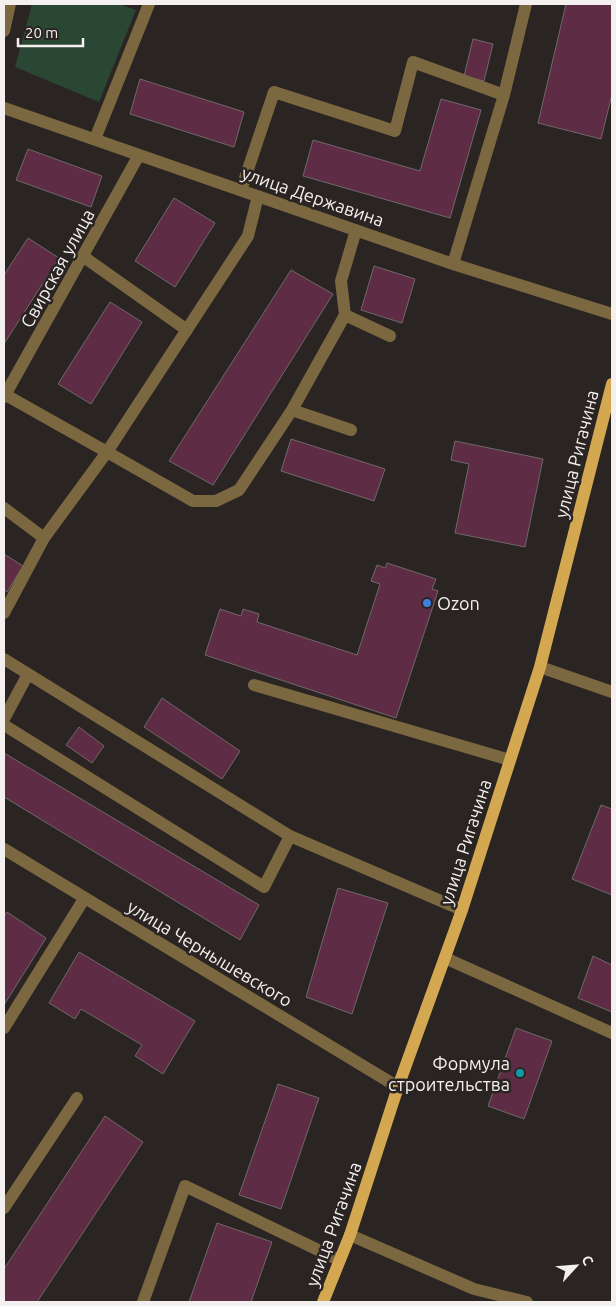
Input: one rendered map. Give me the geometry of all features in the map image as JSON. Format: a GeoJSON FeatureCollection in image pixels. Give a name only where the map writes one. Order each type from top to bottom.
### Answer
{"type":"FeatureCollection","features":[{"type":"Feature","properties":{"kind":"main road","name":"улица Ригачина"},"geometry":{"type":"LineString","coordinates":[[323,1302],[350,1235],[398,1087],[462,910],[540,667],[612,384]]}},
{"type":"Feature","properties":{"kind":"street"},"geometry":{"type":"LineString","coordinates":[[4,31],[10,4]]}},
{"type":"Feature","properties":{"kind":"street"},"geometry":{"type":"LineString","coordinates":[[95,138],[149,4]]}},
{"type":"Feature","properties":{"kind":"street"},"geometry":{"type":"LineString","coordinates":[[454,264],[504,95],[526,4]]}},
{"type":"Feature","properties":{"kind":"street"},"geometry":{"type":"LineString","coordinates":[[241,190],[274,92],[395,131],[413,62],[504,95]]}},
{"type":"Feature","properties":{"kind":"street","name":"улица Державина"},"geometry":{"type":"LineString","coordinates":[[5,112],[95,138],[454,264],[612,314]]}},
{"type":"Feature","properties":{"kind":"street","name":"Свирская улица"},"geometry":{"type":"LineString","coordinates":[[4,395],[84,257],[139,155]]}},
{"type":"Feature","properties":{"kind":"street"},"geometry":{"type":"LineString","coordinates":[[4,613],[44,538],[107,452],[248,236],[258,196]]}},
{"type":"Feature","properties":{"kind":"street"},"geometry":{"type":"LineString","coordinates":[[4,395],[193,501],[216,501],[239,490],[292,410],[345,315],[341,281],[356,230]]}},
{"type":"Feature","properties":{"kind":"street"},"geometry":{"type":"LineString","coordinates":[[84,257],[186,330]]}},
{"type":"Feature","properties":{"kind":"street"},"geometry":{"type":"LineString","coordinates":[[345,315],[390,336]]}},
{"type":"Feature","properties":{"kind":"street"},"geometry":{"type":"LineString","coordinates":[[292,410],[351,430]]}},
{"type":"Feature","properties":{"kind":"street"},"geometry":{"type":"LineString","coordinates":[[4,508],[44,538]]}},
{"type":"Feature","properties":{"kind":"street"},"geometry":{"type":"LineString","coordinates":[[4,659],[290,836],[462,910]]}},
{"type":"Feature","properties":{"kind":"street"},"geometry":{"type":"LineString","coordinates":[[540,667],[612,692]]}},
{"type":"Feature","properties":{"kind":"street"},"geometry":{"type":"LineString","coordinates":[[4,719],[28,674]]}},
{"type":"Feature","properties":{"kind":"street"},"geometry":{"type":"LineString","coordinates":[[254,685],[510,760]]}},
{"type":"Feature","properties":{"kind":"street"},"geometry":{"type":"LineString","coordinates":[[4,725],[264,887],[290,836]]}},
{"type":"Feature","properties":{"kind":"street","name":"улица Чернышевского"},"geometry":{"type":"LineString","coordinates":[[5,854],[84,899],[398,1087]]}},
{"type":"Feature","properties":{"kind":"street"},"geometry":{"type":"LineString","coordinates":[[4,1028],[84,899]]}},
{"type":"Feature","properties":{"kind":"street"},"geometry":{"type":"LineString","coordinates":[[445,958],[612,1033]]}},
{"type":"Feature","properties":{"kind":"street"},"geometry":{"type":"LineString","coordinates":[[4,1206],[77,1098]]}},
{"type":"Feature","properties":{"kind":"street"},"geometry":{"type":"LineString","coordinates":[[143,1302],[185,1186],[339,1260]]}},
{"type":"Feature","properties":{"kind":"street"},"geometry":{"type":"LineString","coordinates":[[350,1235],[474,1289],[527,1302]]}},
{"type":"Feature","properties":{"kind":"green space"},"geometry":{"type":"Polygon","coordinates":[[[32,4],[119,4],[136,10],[99,102],[15,67],[32,4]]]}},
{"type":"Feature","properties":{"kind":"building"},"geometry":{"type":"Polygon","coordinates":[[[566,4],[612,4],[612,94],[601,139],[538,123],[566,4]]]}},
{"type":"Feature","properties":{"kind":"building"},"geometry":{"type":"Polygon","coordinates":[[[473,39],[493,44],[484,81],[464,76],[473,39]]]}},
{"type":"Feature","properties":{"kind":"building"},"geometry":{"type":"Polygon","coordinates":[[[140,79],[244,112],[234,147],[130,114],[140,79]]]}},
{"type":"Feature","properties":{"kind":"building"},"geometry":{"type":"Polygon","coordinates":[[[441,99],[481,110],[450,218],[303,176],[313,140],[420,171],[441,99]]]}},
{"type":"Feature","properties":{"kind":"building"},"geometry":{"type":"Polygon","coordinates":[[[28,149],[102,176],[91,207],[16,180],[28,149]]]}},
{"type":"Feature","properties":{"kind":"building"},"geometry":{"type":"Polygon","coordinates":[[[174,198],[215,223],[175,287],[135,261],[174,198]]]}},
{"type":"Feature","properties":{"kind":"building"},"geometry":{"type":"Polygon","coordinates":[[[28,238],[59,258],[4,344],[4,275],[28,238]]]}},
{"type":"Feature","properties":{"kind":"building"},"geometry":{"type":"Polygon","coordinates":[[[374,266],[415,279],[402,323],[361,310],[374,266]]]}},
{"type":"Feature","properties":{"kind":"building"},"geometry":{"type":"Polygon","coordinates":[[[291,270],[333,294],[213,485],[169,461],[291,270]]]}},
{"type":"Feature","properties":{"kind":"building"},"geometry":{"type":"Polygon","coordinates":[[[110,302],[142,322],[91,404],[58,384],[110,302]]]}},
{"type":"Feature","properties":{"kind":"building"},"geometry":{"type":"Polygon","coordinates":[[[291,439],[385,469],[374,501],[281,471],[291,439]]]}},
{"type":"Feature","properties":{"kind":"building"},"geometry":{"type":"Polygon","coordinates":[[[455,441],[543,459],[525,547],[455,533],[469,464],[451,460],[455,441]]]}},
{"type":"Feature","properties":{"kind":"building"},"geometry":{"type":"Polygon","coordinates":[[[4,554],[23,566],[7,592],[4,589],[4,554]]]}},
{"type":"Feature","properties":{"kind":"building"},"geometry":{"type":"Polygon","coordinates":[[[387,563],[436,579],[432,589],[438,591],[396,718],[205,655],[220,609],[241,616],[243,609],[259,614],[257,622],[357,655],[380,584],[371,581],[377,565],[385,568],[387,563]]]}},
{"type":"Feature","properties":{"kind":"building"},"geometry":{"type":"Polygon","coordinates":[[[162,698],[240,751],[222,779],[144,727],[162,698]]]}},
{"type":"Feature","properties":{"kind":"building"},"geometry":{"type":"Polygon","coordinates":[[[79,727],[104,746],[92,763],[66,745],[79,727]]]}},
{"type":"Feature","properties":{"kind":"building"},"geometry":{"type":"Polygon","coordinates":[[[4,753],[259,905],[240,940],[4,797],[4,753]]]}},
{"type":"Feature","properties":{"kind":"building"},"geometry":{"type":"Polygon","coordinates":[[[601,805],[612,809],[612,895],[572,879],[601,805]]]}},
{"type":"Feature","properties":{"kind":"building"},"geometry":{"type":"Polygon","coordinates":[[[338,888],[388,903],[352,1014],[306,997],[338,888]]]}},
{"type":"Feature","properties":{"kind":"building"},"geometry":{"type":"Polygon","coordinates":[[[7,912],[46,938],[4,1005],[4,916],[7,912]]]}},
{"type":"Feature","properties":{"kind":"building"},"geometry":{"type":"Polygon","coordinates":[[[79,952],[195,1021],[163,1074],[135,1056],[142,1045],[81,1009],[75,1019],[49,1003],[79,952]]]}},
{"type":"Feature","properties":{"kind":"building"},"geometry":{"type":"Polygon","coordinates":[[[593,956],[612,965],[612,1012],[578,998],[593,956]]]}},
{"type":"Feature","properties":{"kind":"building","name":"Формула строительства"},"geometry":{"type":"Polygon","coordinates":[[[516,1028],[552,1041],[524,1119],[488,1106],[516,1028]]]}},
{"type":"Feature","properties":{"kind":"building"},"geometry":{"type":"Polygon","coordinates":[[[278,1084],[319,1098],[281,1209],[239,1195],[278,1084]]]}},
{"type":"Feature","properties":{"kind":"building"},"geometry":{"type":"Polygon","coordinates":[[[105,1116],[143,1142],[37,1302],[4,1302],[4,1269],[105,1116]]]}},
{"type":"Feature","properties":{"kind":"building"},"geometry":{"type":"Polygon","coordinates":[[[217,1223],[272,1242],[251,1302],[189,1302],[217,1223]]]}},
{"type":"Feature","properties":{"kind":"place","name":"Ozon"},"geometry":{"type":"Point","coordinates":[427,603]}},
{"type":"Feature","properties":{"kind":"place","name":"Формула строительства"},"geometry":{"type":"Point","coordinates":[520,1073]}}]}
